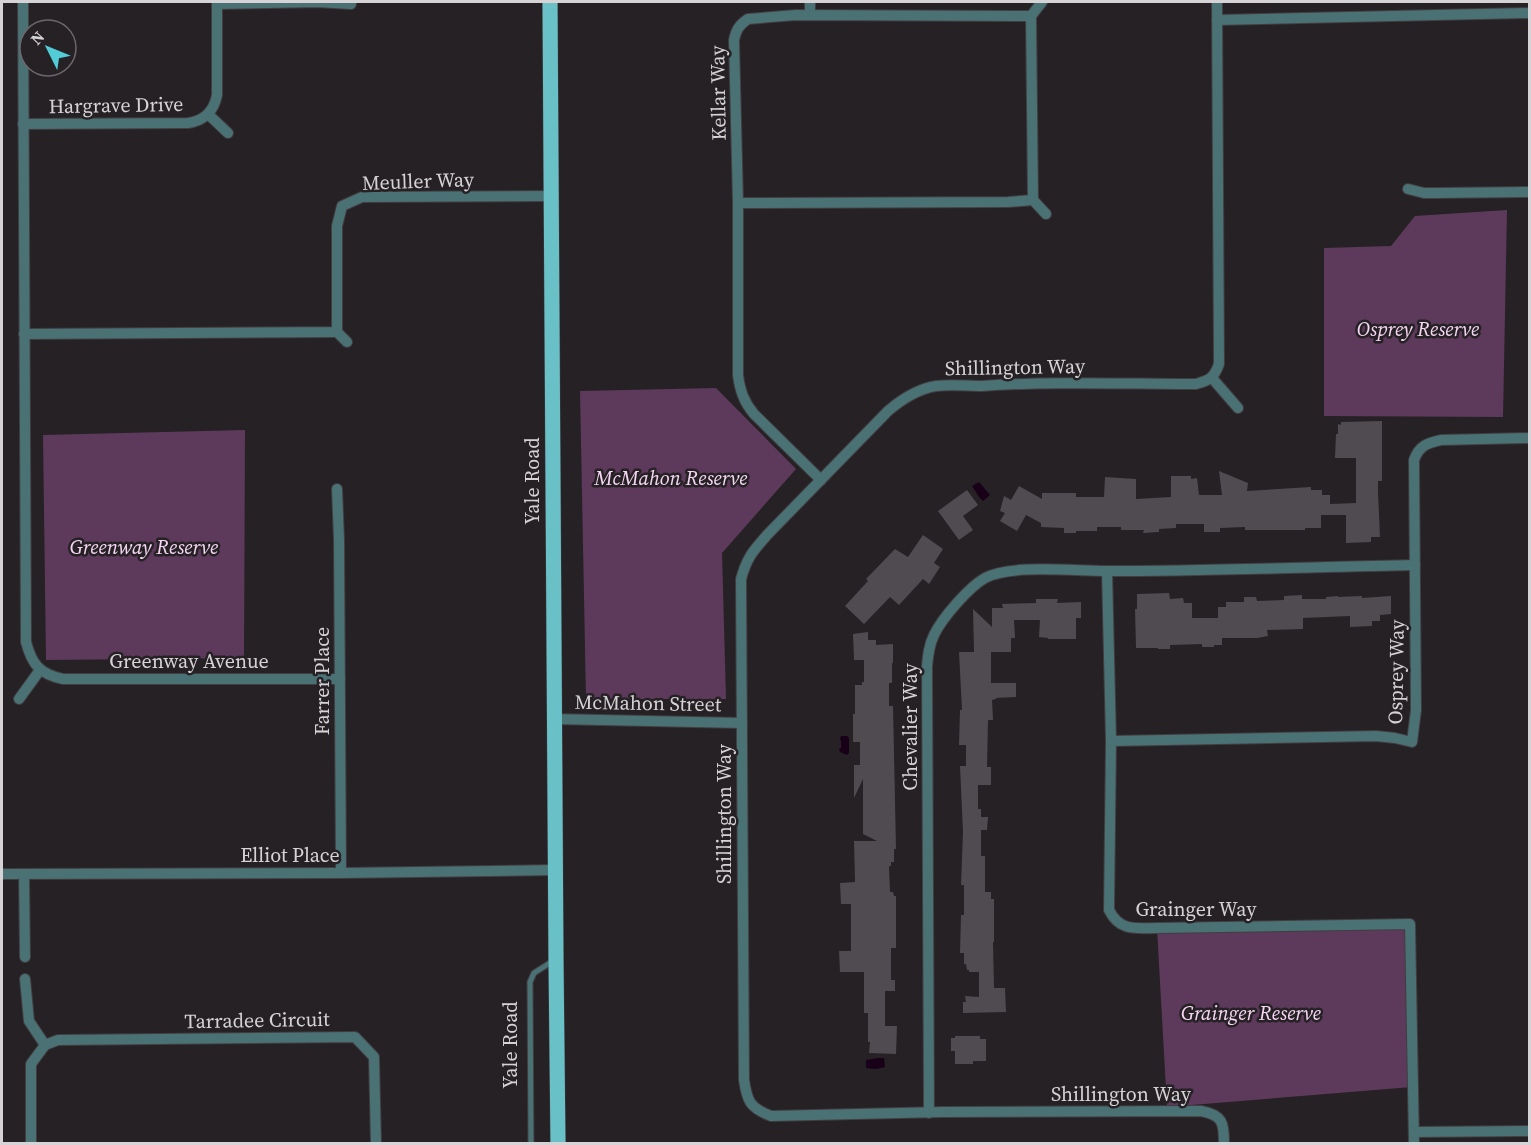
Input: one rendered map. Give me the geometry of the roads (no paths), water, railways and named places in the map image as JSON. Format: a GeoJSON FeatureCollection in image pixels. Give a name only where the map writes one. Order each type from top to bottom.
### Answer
{"type":"FeatureCollection","features":[{"type":"Feature","properties":{"kind":"main road","name":"Yale Road"},"geometry":{"type":"LineString","coordinates":[[550,2],[558,1143]]}},
{"type":"Feature","properties":{"kind":"street"},"geometry":{"type":"LineString","coordinates":[[19,699],[40,670],[30,655],[26,642],[22,2]]}},
{"type":"Feature","properties":{"kind":"street"},"geometry":{"type":"LineString","coordinates":[[810,2],[810,15]]}},
{"type":"Feature","properties":{"kind":"street"},"geometry":{"type":"LineString","coordinates":[[1042,2],[1031,16],[1033,200],[1046,214]]}},
{"type":"Feature","properties":{"kind":"street"},"geometry":{"type":"LineString","coordinates":[[1217,2],[1219,364],[1212,378],[1238,408]]}},
{"type":"Feature","properties":{"kind":"street"},"geometry":{"type":"LineString","coordinates":[[217,3],[351,4]]}},
{"type":"Feature","properties":{"kind":"street","name":"Hargrave Drive"},"geometry":{"type":"LineString","coordinates":[[23,124],[188,123],[195,122],[208,114],[213,109],[217,95],[217,3]]}},
{"type":"Feature","properties":{"kind":"street"},"geometry":{"type":"LineString","coordinates":[[1217,20],[1530,13]]}},
{"type":"Feature","properties":{"kind":"street","name":"Kellar Way"},"geometry":{"type":"LineString","coordinates":[[821,480],[754,414],[745,403],[740,390],[734,40],[736,32],[741,23],[748,19],[796,15],[1031,16]]}},
{"type":"Feature","properties":{"kind":"street","name":"Hargrave Drive"},"geometry":{"type":"LineString","coordinates":[[208,114],[228,133]]}},
{"type":"Feature","properties":{"kind":"street"},"geometry":{"type":"LineString","coordinates":[[1408,189],[1424,193],[1530,192]]}},
{"type":"Feature","properties":{"kind":"street","name":"Meuller Way"},"geometry":{"type":"LineString","coordinates":[[337,332],[337,226],[342,206],[362,197],[551,196]]}},
{"type":"Feature","properties":{"kind":"street"},"geometry":{"type":"LineString","coordinates":[[738,203],[1033,200]]}},
{"type":"Feature","properties":{"kind":"street"},"geometry":{"type":"LineString","coordinates":[[24,334],[337,332],[347,342]]}},
{"type":"Feature","properties":{"kind":"street","name":"Shillington Way"},"geometry":{"type":"LineString","coordinates":[[1212,378],[1196,384],[1010,384],[937,386],[921,390],[903,398],[888,411],[753,551],[745,564],[741,579],[744,1068],[746,1095],[752,1106],[771,1116],[1201,1111],[1212,1113],[1219,1118],[1224,1126],[1224,1143]]}},
{"type":"Feature","properties":{"kind":"street","name":"Osprey Way"},"geometry":{"type":"LineString","coordinates":[[1111,741],[1376,736],[1412,742],[1416,710],[1414,460],[1416,453],[1429,442],[1441,440],[1530,438]]}},
{"type":"Feature","properties":{"kind":"street","name":"Farrer Place"},"geometry":{"type":"LineString","coordinates":[[337,489],[341,873]]}},
{"type":"Feature","properties":{"kind":"street","name":"Chevalier Way"},"geometry":{"type":"LineString","coordinates":[[929,1113],[927,666],[930,646],[938,628],[950,611],[985,578],[1005,571],[1415,565]]}},
{"type":"Feature","properties":{"kind":"street","name":"Grainger Way"},"geometry":{"type":"LineString","coordinates":[[1107,571],[1111,741],[1109,910],[1113,918],[1126,927],[1157,928],[1410,924],[1414,1138]]}},
{"type":"Feature","properties":{"kind":"street","name":"Greenway Avenue"},"geometry":{"type":"LineString","coordinates":[[40,670],[63,679],[340,679]]}},
{"type":"Feature","properties":{"kind":"street","name":"McMahon Street"},"geometry":{"type":"LineString","coordinates":[[554,719],[742,723]]}},
{"type":"Feature","properties":{"kind":"street","name":"Elliot Place"},"geometry":{"type":"LineString","coordinates":[[2,874],[555,870]]}},
{"type":"Feature","properties":{"kind":"street"},"geometry":{"type":"LineString","coordinates":[[24,874],[25,957]]}},
{"type":"Feature","properties":{"kind":"street"},"geometry":{"type":"LineString","coordinates":[[25,980],[29,1021],[45,1045],[31,1064],[31,1143]]}},
{"type":"Feature","properties":{"kind":"street","name":"Tarradee Circuit"},"geometry":{"type":"LineString","coordinates":[[45,1045],[58,1040],[355,1037],[375,1058],[376,1143]]}},
{"type":"Feature","properties":{"kind":"street"},"geometry":{"type":"LineString","coordinates":[[1414,1138],[1530,1131]]}},
{"type":"Feature","properties":{"kind":"lane","name":"Yale Road"},"geometry":{"type":"LineString","coordinates":[[531,1143],[530,982],[534,973],[556,960]]}},
{"type":"Feature","properties":{"kind":"park label","name":"Osprey Reserve"},"geometry":{"type":"Point","coordinates":[1418,329]}},
{"type":"Feature","properties":{"kind":"park label","name":"McMahon Reserve"},"geometry":{"type":"Point","coordinates":[671,478]}},
{"type":"Feature","properties":{"kind":"park label","name":"Greenway Reserve"},"geometry":{"type":"Point","coordinates":[144,547]}},
{"type":"Feature","properties":{"kind":"park label","name":"Grainger Reserve"},"geometry":{"type":"Point","coordinates":[1251,1013]}}]}
